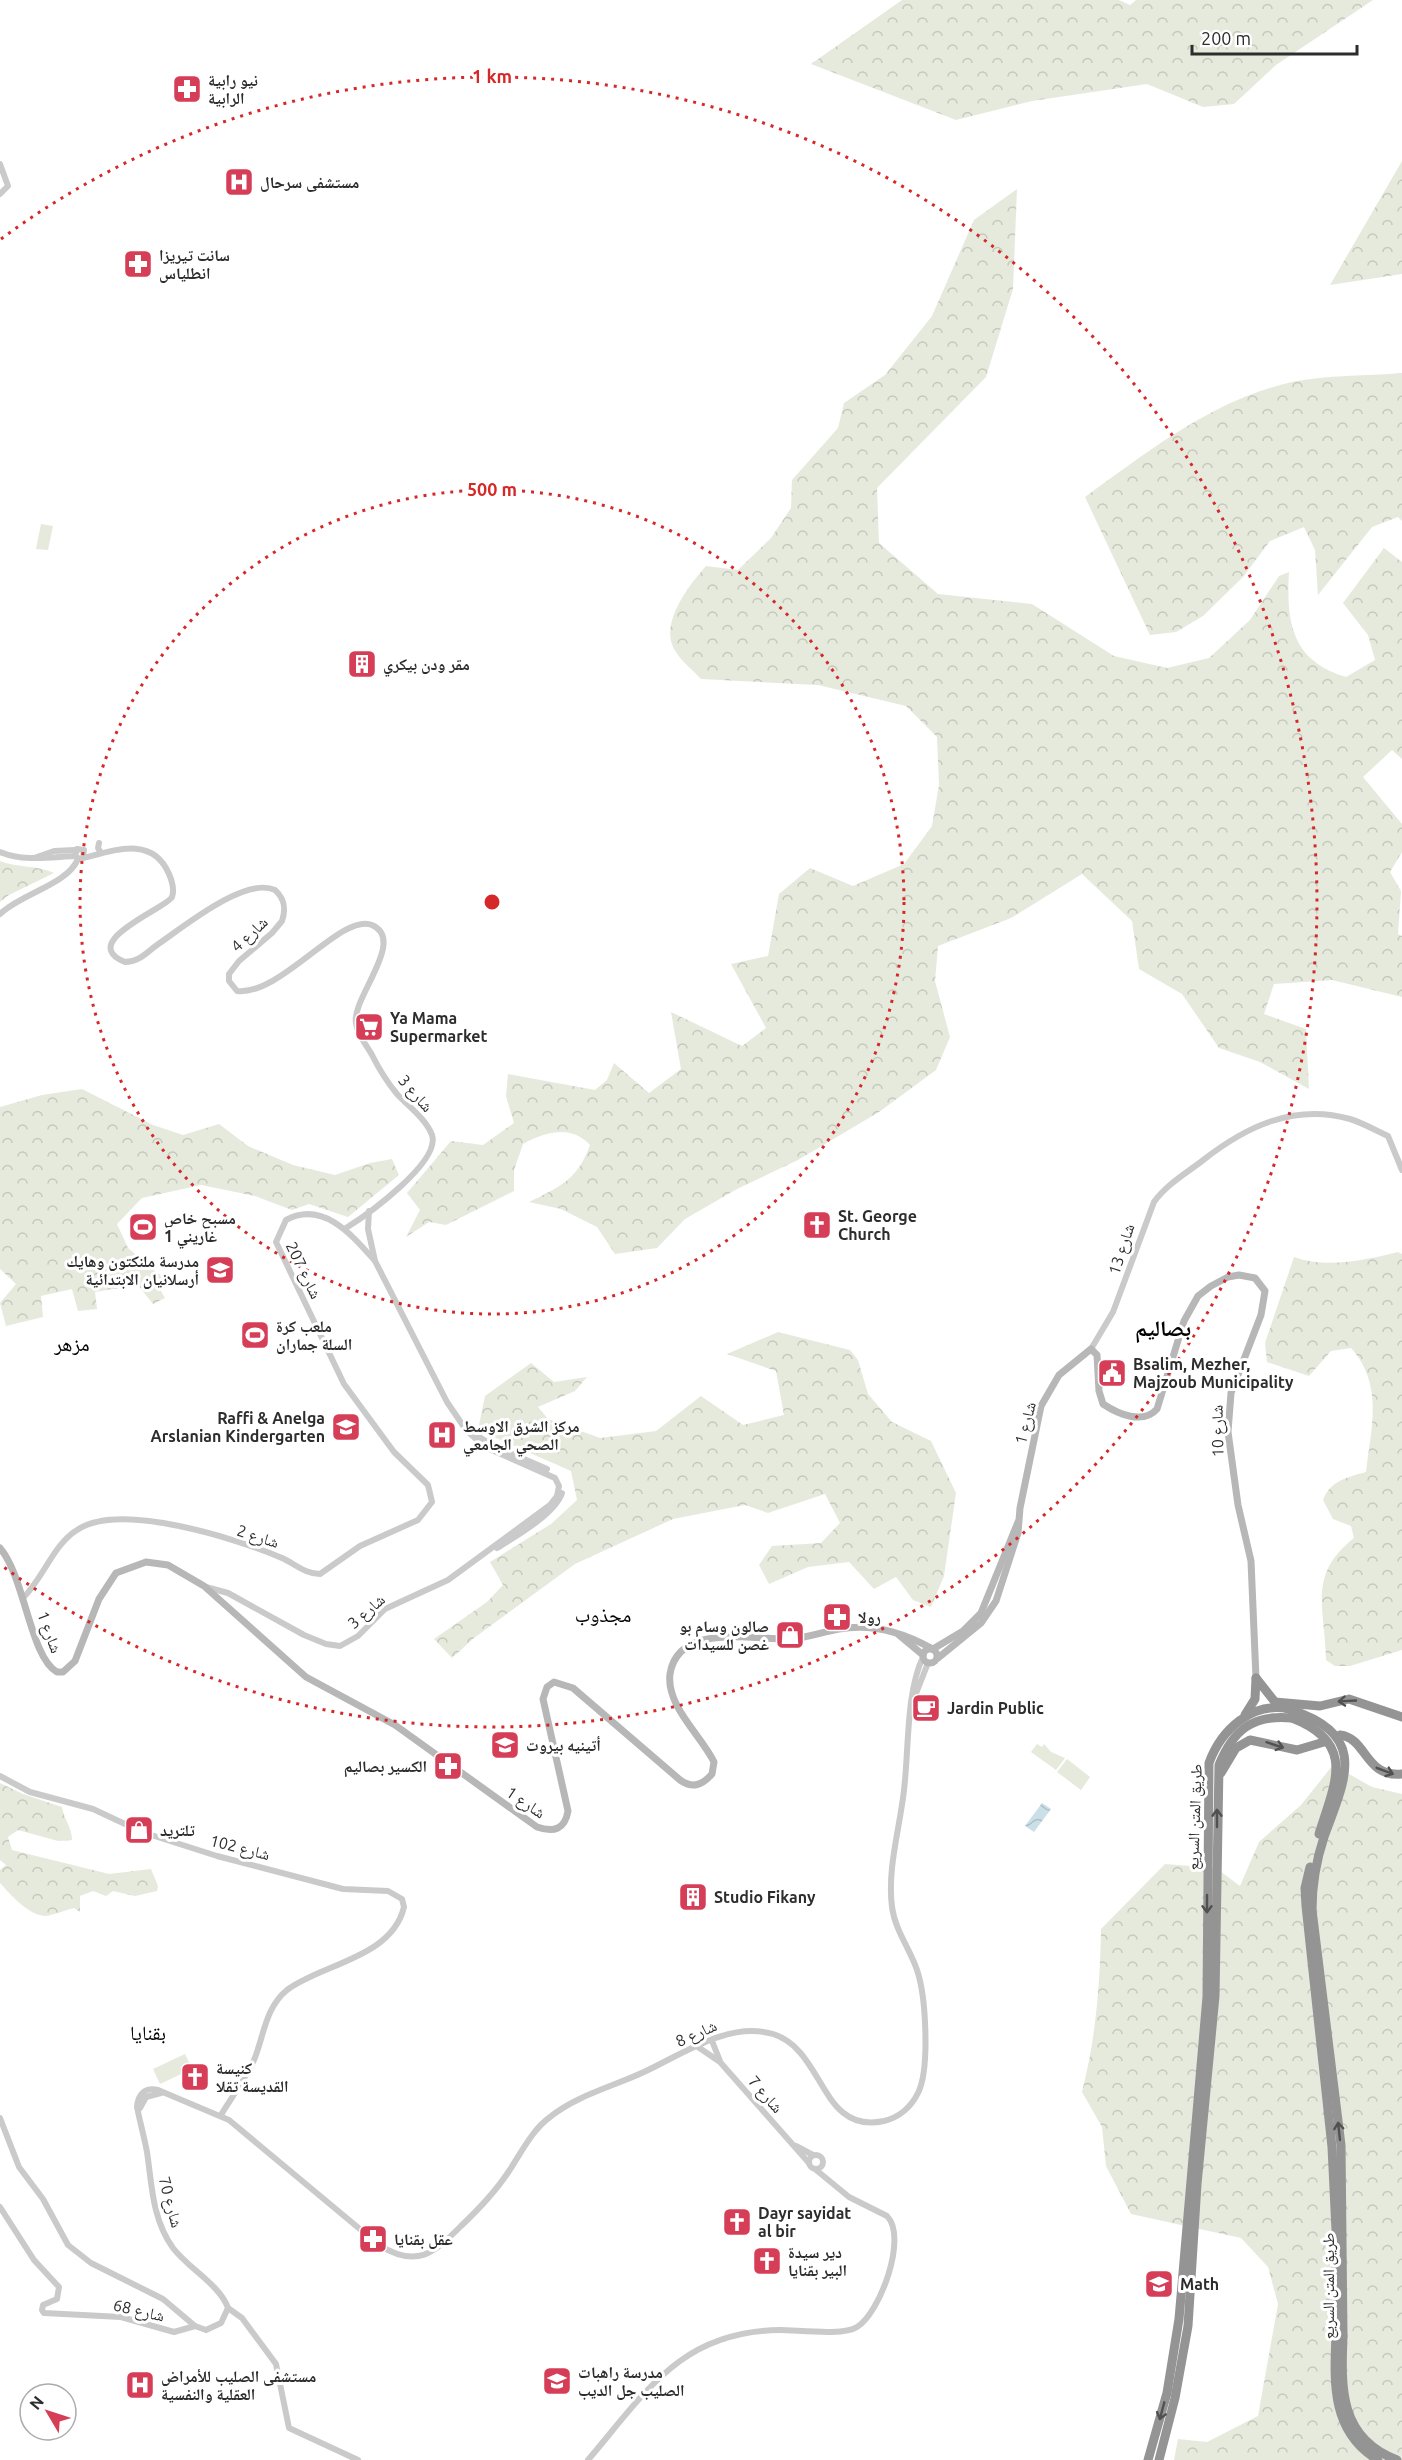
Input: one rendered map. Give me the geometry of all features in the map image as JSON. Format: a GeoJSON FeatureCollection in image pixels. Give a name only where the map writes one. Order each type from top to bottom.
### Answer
{"type":"FeatureCollection","features":[{"type":"Feature","properties":{"kind":"highway"},"geometry":{"type":"LineString","coordinates":[[1256,1677],[1278,1705],[1320,1706],[1349,1699],[1402,1717]]}},
{"type":"Feature","properties":{"kind":"highway"},"geometry":{"type":"LineString","coordinates":[[1243,1718],[1255,1699],[1256,1677]]}},
{"type":"Feature","properties":{"kind":"highway","name":"طريق المتن السريع"},"geometry":{"type":"LineString","coordinates":[[1148,2460],[1170,2382],[1180,2308],[1207,1997],[1209,1763],[1223,1734],[1243,1718],[1278,1705],[1316,1729],[1332,1747],[1337,1761],[1337,1779],[1305,1888],[1332,2147],[1343,2397],[1351,2420],[1363,2437],[1376,2449],[1398,2460]]}},
{"type":"Feature","properties":{"kind":"highway","name":"طريق المتن السريع"},"geometry":{"type":"LineString","coordinates":[[1159,2460],[1175,2398],[1188,2326],[1197,2184],[1215,1996],[1219,1765],[1225,1751],[1239,1731],[1270,1717],[1291,1714]]}},
{"type":"Feature","properties":{"kind":"highway"},"geometry":{"type":"LineString","coordinates":[[1340,1735],[1352,1741],[1379,1771],[1402,1774]]}},
{"type":"Feature","properties":{"kind":"highway"},"geometry":{"type":"LineString","coordinates":[[1217,1780],[1236,1748],[1250,1740],[1297,1750],[1324,1742]]}},
{"type":"Feature","properties":{"kind":"highway","name":"طريق المتن السريع"},"geometry":{"type":"LineString","coordinates":[[1340,2336],[1335,2385],[1341,2417],[1355,2441],[1378,2460]]}},
{"type":"Feature","properties":{"kind":"main road","name":"شارع 10"},"geometry":{"type":"LineString","coordinates":[[1091,1349],[1097,1355],[1099,1391],[1103,1404],[1133,1417],[1150,1416],[1157,1409],[1184,1321],[1198,1296],[1211,1286],[1239,1275],[1255,1278],[1265,1292],[1261,1315],[1231,1393],[1228,1432],[1238,1505],[1251,1561],[1256,1677]]}},
{"type":"Feature","properties":{"kind":"main road","name":"شارع 1"},"geometry":{"type":"LineString","coordinates":[[23,1598],[45,1660],[51,1669],[63,1672],[75,1661],[99,1599],[116,1573],[136,1564],[161,1563],[179,1569],[204,1586],[292,1668],[342,1698],[395,1725],[537,1827],[548,1831],[561,1827],[566,1821],[568,1811],[543,1699],[550,1684],[558,1682],[573,1688],[680,1780],[688,1785],[696,1786],[712,1774],[714,1766],[711,1756],[671,1691],[673,1664],[685,1648],[701,1639],[800,1638],[847,1628],[865,1628],[909,1636],[932,1649],[963,1631],[981,1613],[1018,1522],[1041,1406],[1059,1375],[1091,1349]]}},
{"type":"Feature","properties":{"kind":"main road","name":"شارع 1"},"geometry":{"type":"LineString","coordinates":[[938,1658],[975,1628],[992,1608],[1018,1533],[1018,1522]]}},
{"type":"Feature","properties":{"kind":"main road"},"geometry":{"type":"LineString","coordinates":[[0,1548],[10,1564],[23,1598]]}},
{"type":"Feature","properties":{"kind":"main road","name":"شارع 1"},"geometry":{"type":"LineString","coordinates":[[897,1634],[923,1656]]}},
{"type":"Feature","properties":{"kind":"main road"},"geometry":{"type":"LineString","coordinates":[[932,1649],[938,1658],[935,1662],[928,1663],[923,1656],[925,1651],[932,1649]]}},
{"type":"Feature","properties":{"kind":"street"},"geometry":{"type":"LineString","coordinates":[[0,164],[8,186],[0,194]]}},
{"type":"Feature","properties":{"kind":"street"},"geometry":{"type":"LineString","coordinates":[[99,843],[99,854]]}},
{"type":"Feature","properties":{"kind":"street","name":"شارع 4"},"geometry":{"type":"LineString","coordinates":[[0,852],[36,857],[54,851],[78,855],[99,854],[114,849],[139,849],[154,854],[164,864],[172,881],[173,892],[168,902],[119,933],[112,948],[120,960],[136,960],[201,914],[255,888],[275,890],[282,897],[285,912],[272,933],[232,969],[229,981],[237,991],[252,989],[281,975],[351,925],[366,923],[378,929],[383,940],[383,951],[355,1016],[356,1025],[368,1048]]}},
{"type":"Feature","properties":{"kind":"street"},"geometry":{"type":"LineString","coordinates":[[0,914],[21,898],[53,883],[72,868],[78,855]]}},
{"type":"Feature","properties":{"kind":"street","name":"شارع 3"},"geometry":{"type":"LineString","coordinates":[[346,1228],[424,1163],[430,1155],[432,1144],[428,1128],[392,1088],[368,1048]]}},
{"type":"Feature","properties":{"kind":"street","name":"شارع 13"},"geometry":{"type":"LineString","coordinates":[[1091,1349],[1113,1312],[1150,1209],[1162,1190],[1230,1139],[1257,1125],[1295,1114],[1322,1113],[1340,1117],[1388,1136],[1402,1170]]}},
{"type":"Feature","properties":{"kind":"street"},"geometry":{"type":"LineString","coordinates":[[369,1211],[368,1229],[375,1261]]}},
{"type":"Feature","properties":{"kind":"street","name":"شارع 207"},"geometry":{"type":"LineString","coordinates":[[375,1261],[346,1228],[315,1214],[305,1213],[286,1220],[280,1229],[276,1245],[344,1384],[394,1452]]}},
{"type":"Feature","properties":{"kind":"street","name":"شارع 3"},"geometry":{"type":"LineString","coordinates":[[204,1586],[228,1593],[304,1635],[326,1644],[340,1646],[358,1636],[385,1608],[448,1581],[478,1558],[515,1537],[558,1501],[563,1488],[559,1477],[554,1473],[492,1445],[466,1430],[447,1402],[375,1261]]}},
{"type":"Feature","properties":{"kind":"street","name":"شارع 2"},"geometry":{"type":"LineString","coordinates":[[23,1598],[40,1580],[57,1550],[69,1536],[82,1526],[109,1520],[152,1521],[178,1526],[283,1558],[307,1572],[320,1574],[360,1546],[418,1520],[428,1510],[432,1502],[428,1485],[394,1452]]}},
{"type":"Feature","properties":{"kind":"street","name":"شارع 8"},"geometry":{"type":"LineString","coordinates":[[139,2116],[137,2104],[142,2093],[153,2089],[221,2115],[253,2138],[379,2246],[400,2256],[420,2257],[444,2245],[498,2187],[524,2147],[549,2117],[580,2100],[731,2033],[746,2031],[772,2034],[785,2039],[810,2062],[833,2104],[858,2121],[868,2124],[893,2119],[911,2104],[922,2082],[922,1990],[917,1971],[895,1920],[892,1892],[914,1677],[923,1656]]}},
{"type":"Feature","properties":{"kind":"street","name":"شارع 8"},"geometry":{"type":"LineString","coordinates":[[913,1702],[928,1663]]}},
{"type":"Feature","properties":{"kind":"street","name":"شارع 102"},"geometry":{"type":"LineString","coordinates":[[0,1776],[30,1792],[93,1809],[142,1832],[217,1856],[343,1889],[388,1891],[402,1899],[405,1907],[399,1920],[384,1937],[356,1958],[294,1986],[284,1994],[267,2018],[248,2072],[221,2115]]}},
{"type":"Feature","properties":{"kind":"street"},"geometry":{"type":"LineString","coordinates":[[712,2041],[720,2062]]}},
{"type":"Feature","properties":{"kind":"street"},"geometry":{"type":"LineString","coordinates":[[698,2047],[720,2062]]}},
{"type":"Feature","properties":{"kind":"street","name":"شارع 7"},"geometry":{"type":"LineString","coordinates":[[720,2062],[809,2163],[818,2167]]}},
{"type":"Feature","properties":{"kind":"street","name":"شارع 70"},"geometry":{"type":"LineString","coordinates":[[139,2116],[153,2198],[163,2229],[181,2258],[222,2294],[228,2308],[242,2318],[276,2364],[289,2428],[358,2460]]}},
{"type":"Feature","properties":{"kind":"street"},"geometry":{"type":"LineString","coordinates":[[0,2118],[19,2167],[43,2199],[68,2245],[98,2267],[163,2299],[195,2326]]}},
{"type":"Feature","properties":{"kind":"street","name":"شارع 7"},"geometry":{"type":"LineString","coordinates":[[792,2144],[813,2155]]}},
{"type":"Feature","properties":{"kind":"street"},"geometry":{"type":"LineString","coordinates":[[588,2460],[657,2378],[719,2340],[738,2333],[759,2331],[853,2329],[865,2320],[883,2288],[892,2260],[894,2229],[887,2216],[849,2196],[824,2178],[818,2167],[822,2157],[813,2155],[809,2163]]}},
{"type":"Feature","properties":{"kind":"street","name":"شارع 68"},"geometry":{"type":"LineString","coordinates":[[0,2207],[34,2260],[60,2291],[57,2299],[43,2305],[42,2310],[46,2313],[121,2316],[165,2331],[179,2332],[195,2326],[209,2329],[221,2323],[228,2308]]}},
{"type":"Feature","properties":{"kind":"green space"},"geometry":{"type":"Polygon","coordinates":[[[902,0],[1119,0],[1130,5],[1136,0],[1373,0],[1276,65],[1234,104],[1203,107],[1147,84],[1032,101],[956,120],[811,64],[902,0]]]}},
{"type":"Feature","properties":{"kind":"green space"},"geometry":{"type":"Polygon","coordinates":[[[1402,161],[1402,274],[1330,285],[1402,161]]]}},
{"type":"Feature","properties":{"kind":"green space"},"geometry":{"type":"Polygon","coordinates":[[[1017,189],[1013,289],[986,377],[877,488],[879,543],[938,594],[1032,604],[1114,656],[1167,668],[1209,658],[1250,620],[1279,576],[1289,572],[1289,608],[1296,638],[1303,650],[1314,661],[1346,677],[1375,660],[1368,635],[1343,603],[1384,548],[1402,562],[1402,759],[1392,750],[1363,777],[1402,824],[1402,852],[1390,872],[1401,891],[1398,934],[1402,936],[1402,997],[1332,980],[1274,984],[1264,1014],[1306,1029],[1309,1089],[1260,1062],[1219,1048],[1182,994],[1139,969],[1132,921],[1082,874],[1011,918],[938,946],[935,981],[950,1037],[936,1070],[879,1112],[798,1160],[737,1189],[685,1219],[657,1248],[615,1254],[597,1227],[561,1209],[529,1202],[567,1181],[585,1157],[590,1145],[583,1138],[566,1132],[540,1136],[523,1144],[514,1170],[514,1191],[446,1225],[429,1222],[406,1237],[420,1210],[407,1193],[451,1141],[483,1145],[514,1123],[506,1096],[508,1074],[595,1090],[607,1080],[614,1063],[649,1093],[681,1069],[671,1012],[742,1046],[766,1028],[731,964],[768,956],[779,894],[810,868],[853,886],[904,864],[932,826],[939,785],[937,737],[906,706],[818,685],[701,679],[676,652],[671,642],[670,630],[684,595],[706,566],[738,570],[771,538],[791,508],[792,480],[838,428],[844,403],[885,375],[932,316],[974,220],[1017,189]]]}},
{"type":"Feature","properties":{"kind":"green space"},"geometry":{"type":"Polygon","coordinates":[[[1402,373],[1402,521],[1398,517],[1372,527],[1318,595],[1315,550],[1304,527],[1270,541],[1243,577],[1203,616],[1176,632],[1150,635],[1085,497],[1183,429],[1235,401],[1263,390],[1305,380],[1402,373]]]}},
{"type":"Feature","properties":{"kind":"green space"},"geometry":{"type":"Polygon","coordinates":[[[41,524],[53,526],[48,550],[36,549],[41,524]]]}},
{"type":"Feature","properties":{"kind":"green space"},"geometry":{"type":"Polygon","coordinates":[[[0,861],[54,873],[9,895],[0,902],[0,861]]]}},
{"type":"Feature","properties":{"kind":"green space"},"geometry":{"type":"Polygon","coordinates":[[[82,1089],[153,1125],[183,1135],[219,1124],[248,1146],[293,1165],[335,1175],[370,1163],[392,1159],[399,1175],[348,1217],[309,1204],[292,1210],[255,1196],[201,1185],[142,1198],[117,1224],[128,1248],[161,1276],[161,1291],[165,1298],[153,1304],[138,1285],[95,1292],[97,1309],[78,1311],[72,1289],[41,1296],[43,1317],[6,1326],[0,1303],[16,1284],[0,1269],[0,1107],[42,1095],[82,1089]]]}},
{"type":"Feature","properties":{"kind":"green space"},"geometry":{"type":"Polygon","coordinates":[[[1398,1252],[1402,1254],[1402,1650],[1350,1666],[1335,1666],[1326,1660],[1322,1608],[1324,1579],[1339,1552],[1354,1538],[1351,1526],[1333,1519],[1323,1500],[1335,1484],[1366,1472],[1372,1423],[1372,1392],[1361,1362],[1351,1348],[1331,1351],[1309,1376],[1267,1362],[1265,1343],[1294,1257],[1307,1261],[1333,1263],[1398,1252]]]}},
{"type":"Feature","properties":{"kind":"green space"},"geometry":{"type":"Polygon","coordinates":[[[778,1332],[850,1350],[858,1360],[868,1394],[892,1422],[931,1441],[956,1493],[944,1576],[931,1607],[913,1600],[896,1577],[874,1589],[849,1562],[808,1567],[769,1584],[759,1565],[772,1546],[821,1543],[840,1523],[825,1494],[768,1513],[745,1505],[673,1519],[575,1564],[474,1638],[452,1658],[434,1639],[487,1602],[503,1585],[490,1562],[551,1524],[577,1500],[571,1471],[478,1430],[485,1396],[531,1363],[554,1382],[587,1377],[575,1391],[538,1407],[548,1419],[600,1438],[656,1431],[701,1396],[743,1425],[784,1415],[776,1371],[727,1354],[778,1332]]]}},
{"type":"Feature","properties":{"kind":"green space"},"geometry":{"type":"Polygon","coordinates":[[[1037,1744],[1042,1747],[1044,1744],[1051,1752],[1065,1758],[1056,1770],[1031,1752],[1037,1744]]]}},
{"type":"Feature","properties":{"kind":"green space"},"geometry":{"type":"Polygon","coordinates":[[[1067,1759],[1090,1777],[1081,1790],[1057,1772],[1067,1759]]]}},
{"type":"Feature","properties":{"kind":"green space"},"geometry":{"type":"Polygon","coordinates":[[[1333,1765],[1372,1787],[1402,1794],[1402,2460],[1174,2460],[1178,2439],[1207,2442],[1258,2416],[1278,2304],[1268,2267],[1241,2238],[1131,2214],[1106,2166],[1102,2127],[1082,2092],[1091,2051],[1096,2011],[1101,1929],[1165,1864],[1216,1868],[1240,1886],[1259,1842],[1301,1805],[1333,1765]]]}},
{"type":"Feature","properties":{"kind":"green space"},"geometry":{"type":"Polygon","coordinates":[[[0,1783],[23,1794],[62,1807],[72,1835],[72,1840],[58,1841],[18,1830],[8,1837],[12,1850],[109,1874],[151,1869],[158,1886],[157,1891],[135,1896],[113,1891],[106,1896],[93,1891],[80,1896],[80,1912],[74,1908],[46,1916],[27,1908],[0,1883],[0,1870],[6,1865],[0,1860],[0,1783]]]}},
{"type":"Feature","properties":{"kind":"green space"},"geometry":{"type":"Polygon","coordinates":[[[185,2054],[192,2069],[160,2084],[153,2069],[185,2054]]]}},
{"type":"Feature","properties":{"kind":"water"},"geometry":{"type":"Polygon","coordinates":[[[1042,1803],[1051,1809],[1034,1832],[1025,1826],[1042,1803]]]}},
{"type":"Feature","properties":{"kind":"place","name":"نيو رابية الرابية"},"geometry":{"type":"Point","coordinates":[187,89]}},
{"type":"Feature","properties":{"kind":"place","name":"مستشفى سرحال"},"geometry":{"type":"Point","coordinates":[239,182]}},
{"type":"Feature","properties":{"kind":"place","name":"سانت تيريزا انطلياس"},"geometry":{"type":"Point","coordinates":[138,264]}},
{"type":"Feature","properties":{"kind":"place","name":"مقر ودن بيكري"},"geometry":{"type":"Point","coordinates":[362,664]}},
{"type":"Feature","properties":{"kind":"place","name":"Ya Mama Supermarket"},"geometry":{"type":"Point","coordinates":[369,1027]}},
{"type":"Feature","properties":{"kind":"place","name":"St. George Church"},"geometry":{"type":"Point","coordinates":[817,1225]}},
{"type":"Feature","properties":{"kind":"place","name":"مسبح خاص غاريني 1"},"geometry":{"type":"Point","coordinates":[143,1227]}},
{"type":"Feature","properties":{"kind":"place","name":"مدرسة ملنكتون وهايك أرسلانيان الابتدائية"},"geometry":{"type":"Point","coordinates":[220,1270]}},
{"type":"Feature","properties":{"kind":"place","name":"ملعب كرة السلة جماران"},"geometry":{"type":"Point","coordinates":[255,1335]}},
{"type":"Feature","properties":{"kind":"place","name":"Bsalim, Mezher, Majzoub Municipality"},"geometry":{"type":"Point","coordinates":[1112,1373]}},
{"type":"Feature","properties":{"kind":"place","name":"Raffi & Anelga Arslanian Kindergarten"},"geometry":{"type":"Point","coordinates":[346,1427]}},
{"type":"Feature","properties":{"kind":"place","name":"مركز الشرق الاوسط الصحي الجامعي"},"geometry":{"type":"Point","coordinates":[442,1435]}},
{"type":"Feature","properties":{"kind":"place","name":"رولا"},"geometry":{"type":"Point","coordinates":[837,1617]}},
{"type":"Feature","properties":{"kind":"place","name":"صالون وسام بو غصن للسيدات"},"geometry":{"type":"Point","coordinates":[790,1635]}},
{"type":"Feature","properties":{"kind":"place","name":"Jardin Public"},"geometry":{"type":"Point","coordinates":[926,1708]}},
{"type":"Feature","properties":{"kind":"place","name":"أتينيه بيروت"},"geometry":{"type":"Point","coordinates":[505,1745]}},
{"type":"Feature","properties":{"kind":"place","name":"الكسير بصاليم"},"geometry":{"type":"Point","coordinates":[448,1766]}},
{"type":"Feature","properties":{"kind":"place","name":"تلتريد"},"geometry":{"type":"Point","coordinates":[139,1830]}},
{"type":"Feature","properties":{"kind":"place","name":"Studio Fikany"},"geometry":{"type":"Point","coordinates":[693,1897]}},
{"type":"Feature","properties":{"kind":"place","name":"كنيسة القديسة تقلا"},"geometry":{"type":"Point","coordinates":[195,2077]}},
{"type":"Feature","properties":{"kind":"place","name":"Dayr sayidat al bir"},"geometry":{"type":"Point","coordinates":[737,2222]}},
{"type":"Feature","properties":{"kind":"place","name":"عقل بقنايا"},"geometry":{"type":"Point","coordinates":[373,2239]}},
{"type":"Feature","properties":{"kind":"place","name":"دير سيدة البير بقنايا"},"geometry":{"type":"Point","coordinates":[767,2261]}},
{"type":"Feature","properties":{"kind":"place","name":"Math"},"geometry":{"type":"Point","coordinates":[1159,2284]}},
{"type":"Feature","properties":{"kind":"place","name":"مدرسة راهبات الصليب جل الديب"},"geometry":{"type":"Point","coordinates":[557,2381]}},
{"type":"Feature","properties":{"kind":"place","name":"مستشفى الصليب للأمراض العقلية والنفسية"},"geometry":{"type":"Point","coordinates":[140,2385]}},
{"type":"Feature","properties":{"kind":"district","name":"بصاليم"},"geometry":{"type":"Point","coordinates":[1163,1327]}},
{"type":"Feature","properties":{"kind":"district","name":"مزهر"},"geometry":{"type":"Point","coordinates":[72,1343]}},
{"type":"Feature","properties":{"kind":"district","name":"مجذوب"},"geometry":{"type":"Point","coordinates":[603,1614]}},
{"type":"Feature","properties":{"kind":"district","name":"بقنايا"},"geometry":{"type":"Point","coordinates":[148,2032]}}]}
